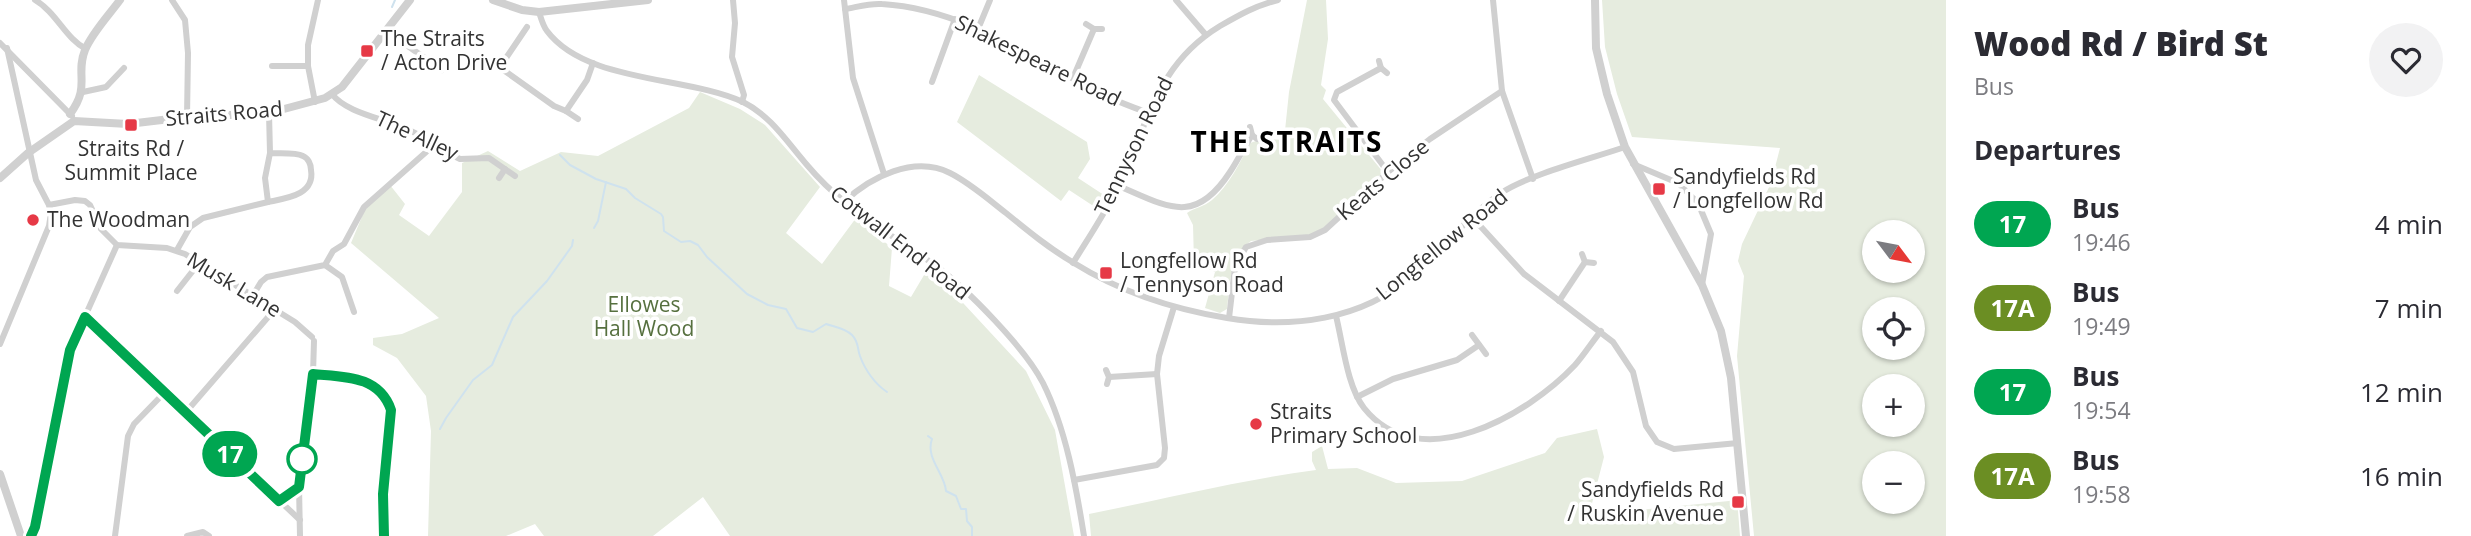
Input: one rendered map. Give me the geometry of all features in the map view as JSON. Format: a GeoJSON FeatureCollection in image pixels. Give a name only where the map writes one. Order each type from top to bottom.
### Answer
{"type":"FeatureCollection","features":[{"type":"Feature","properties":{"kind":"street"},"geometry":{"type":"LineString","coordinates":[[1,175],[72,117],[83,92],[83,58],[86,48],[120,0]]}},
{"type":"Feature","properties":{"kind":"street"},"geometry":{"type":"LineString","coordinates":[[172,0],[185,20],[188,53],[187,117]]}},
{"type":"Feature","properties":{"kind":"street"},"geometry":{"type":"LineString","coordinates":[[315,102],[308,66],[308,45],[318,0]]}},
{"type":"Feature","properties":{"kind":"street","name":"Straits Road"},"geometry":{"type":"LineString","coordinates":[[72,117],[128,124],[187,117],[268,113],[315,102],[332,94],[350,77],[410,0]]}},
{"type":"Feature","properties":{"kind":"street"},"geometry":{"type":"LineString","coordinates":[[493,0],[522,10],[539,12],[648,0]]}},
{"type":"Feature","properties":{"kind":"street"},"geometry":{"type":"LineString","coordinates":[[733,0],[732,57],[744,95],[742,102]]}},
{"type":"Feature","properties":{"kind":"street"},"geometry":{"type":"LineString","coordinates":[[844,0],[853,78],[884,174]]}},
{"type":"Feature","properties":{"kind":"street"},"geometry":{"type":"LineString","coordinates":[[978,29],[990,0]]}},
{"type":"Feature","properties":{"kind":"street"},"geometry":{"type":"LineString","coordinates":[[1176,0],[1206,35]]}},
{"type":"Feature","properties":{"kind":"street","name":"Tennyson Road"},"geometry":{"type":"LineString","coordinates":[[1073,263],[1119,186],[1148,113],[1171,69],[1190,47],[1206,35],[1251,8],[1278,0]]}},
{"type":"Feature","properties":{"kind":"street"},"geometry":{"type":"LineString","coordinates":[[1493,0],[1503,91],[1533,179]]}},
{"type":"Feature","properties":{"kind":"street"},"geometry":{"type":"LineString","coordinates":[[1595,0],[1596,48],[1606,94],[1625,147],[1702,285],[1721,331],[1731,378],[1746,536]]}},
{"type":"Feature","properties":{"kind":"street"},"geometry":{"type":"LineString","coordinates":[[40,1],[78,45],[86,48]]}},
{"type":"Feature","properties":{"kind":"street","name":"Shakespeare Road"},"geometry":{"type":"LineString","coordinates":[[845,9],[879,4],[910,7],[955,19],[1001,39],[1106,96],[1148,113]]}},
{"type":"Feature","properties":{"kind":"street","name":"Cotwall End Road"},"geometry":{"type":"LineString","coordinates":[[539,12],[545,29],[553,38],[593,63],[627,74],[696,86],[742,102],[767,118],[809,168],[844,202],[936,266],[1004,331],[1043,382],[1058,420],[1074,480],[1084,536]]}},
{"type":"Feature","properties":{"kind":"street"},"geometry":{"type":"LineString","coordinates":[[932,82],[955,19]]}},
{"type":"Feature","properties":{"kind":"street"},"geometry":{"type":"LineString","coordinates":[[1086,24],[1094,29],[1102,29]]}},
{"type":"Feature","properties":{"kind":"street"},"geometry":{"type":"LineString","coordinates":[[527,27],[502,69],[554,106],[578,119]]}},
{"type":"Feature","properties":{"kind":"street"},"geometry":{"type":"LineString","coordinates":[[1073,78],[1094,29]]}},
{"type":"Feature","properties":{"kind":"street"},"geometry":{"type":"LineString","coordinates":[[385,30],[442,70]]}},
{"type":"Feature","properties":{"kind":"street"},"geometry":{"type":"LineString","coordinates":[[0,43],[72,117]]}},
{"type":"Feature","properties":{"kind":"street"},"geometry":{"type":"LineString","coordinates":[[0,344],[49,226],[51,213],[36,180],[28,153],[7,48]]}},
{"type":"Feature","properties":{"kind":"street"},"geometry":{"type":"LineString","coordinates":[[566,111],[587,80],[593,63]]}},
{"type":"Feature","properties":{"kind":"street"},"geometry":{"type":"LineString","coordinates":[[272,66],[308,66]]}},
{"type":"Feature","properties":{"kind":"street"},"geometry":{"type":"LineString","coordinates":[[1382,67],[1337,92],[1334,100],[1388,172]]}},
{"type":"Feature","properties":{"kind":"street"},"geometry":{"type":"LineString","coordinates":[[83,92],[106,87],[124,68]]}},
{"type":"Feature","properties":{"kind":"street","name":"Keats Close"},"geometry":{"type":"LineString","coordinates":[[1229,318],[1235,267],[1244,249],[1255,242],[1318,234],[1430,139],[1503,91]]}},
{"type":"Feature","properties":{"kind":"street","name":"The Alley"},"geometry":{"type":"LineString","coordinates":[[332,94],[343,106],[392,122],[460,159],[489,158],[515,176]]}},
{"type":"Feature","properties":{"kind":"street"},"geometry":{"type":"LineString","coordinates":[[268,113],[270,153],[265,178],[268,201]]}},
{"type":"Feature","properties":{"kind":"street"},"geometry":{"type":"LineString","coordinates":[[1119,186],[1171,207],[1197,205],[1213,195],[1255,137],[1250,127]]}},
{"type":"Feature","properties":{"kind":"street"},"geometry":{"type":"LineString","coordinates":[[252,297],[267,277],[324,265],[333,251],[344,244],[364,207],[434,145]]}},
{"type":"Feature","properties":{"kind":"street","name":"Longfellow Road"},"geometry":{"type":"LineString","coordinates":[[844,202],[868,182],[884,174],[924,167],[949,172],[982,194],[1037,240],[1073,263],[1141,297],[1174,307],[1262,322],[1336,316],[1359,309],[1391,293],[1472,217],[1504,191],[1625,147]]}},
{"type":"Feature","properties":{"kind":"street"},"geometry":{"type":"LineString","coordinates":[[177,250],[190,227],[202,218],[299,195],[309,184],[312,172],[309,162],[302,155],[270,153]]}},
{"type":"Feature","properties":{"kind":"street"},"geometry":{"type":"LineString","coordinates":[[1633,164],[1678,183],[1698,203],[1711,233],[1702,285]]}},
{"type":"Feature","properties":{"kind":"street"},"geometry":{"type":"LineString","coordinates":[[499,177],[505,169]]}},
{"type":"Feature","properties":{"kind":"street"},"geometry":{"type":"LineString","coordinates":[[31,536],[70,350],[117,245],[101,229],[90,205],[85,201],[49,205]]}},
{"type":"Feature","properties":{"kind":"street"},"geometry":{"type":"LineString","coordinates":[[1472,217],[1524,274],[1601,331],[1625,357],[1633,372],[1646,426],[1657,442],[1674,449],[1738,443]]}},
{"type":"Feature","properties":{"kind":"street","name":"Musk Lane"},"geometry":{"type":"LineString","coordinates":[[117,245],[177,250],[275,309],[313,339],[313,374]]}},
{"type":"Feature","properties":{"kind":"street"},"geometry":{"type":"LineString","coordinates":[[1559,301],[1584,258],[1594,263]]}},
{"type":"Feature","properties":{"kind":"street"},"geometry":{"type":"LineString","coordinates":[[177,291],[199,263]]}},
{"type":"Feature","properties":{"kind":"street"},"geometry":{"type":"LineString","coordinates":[[324,265],[342,277],[354,312]]}},
{"type":"Feature","properties":{"kind":"street"},"geometry":{"type":"LineString","coordinates":[[1074,480],[1157,465],[1161,462],[1165,448],[1157,374],[1174,307]]}},
{"type":"Feature","properties":{"kind":"street"},"geometry":{"type":"LineString","coordinates":[[186,412],[275,309]]}},
{"type":"Feature","properties":{"kind":"street"},"geometry":{"type":"LineString","coordinates":[[1336,316],[1357,397],[1372,416],[1394,433],[1418,440],[1460,435],[1507,417],[1530,403],[1575,365],[1601,331]]}},
{"type":"Feature","properties":{"kind":"street"},"geometry":{"type":"LineString","coordinates":[[85,317],[300,520]]}},
{"type":"Feature","properties":{"kind":"street"},"geometry":{"type":"LineString","coordinates":[[1472,335],[1486,354]]}},
{"type":"Feature","properties":{"kind":"street"},"geometry":{"type":"LineString","coordinates":[[1357,397],[1393,379],[1457,360],[1479,345]]}},
{"type":"Feature","properties":{"kind":"street"},"geometry":{"type":"LineString","coordinates":[[300,536],[299,487],[313,374],[363,379],[377,388],[388,400],[391,410],[383,494],[383,536]]}},
{"type":"Feature","properties":{"kind":"street"},"geometry":{"type":"LineString","coordinates":[[1107,377],[1157,374]]}},
{"type":"Feature","properties":{"kind":"street"},"geometry":{"type":"LineString","coordinates":[[115,536],[128,436],[134,424],[166,391]]}},
{"type":"Feature","properties":{"kind":"street"},"geometry":{"type":"LineString","coordinates":[[0,474],[21,536]]}},
{"type":"Feature","properties":{"kind":"street"},"geometry":{"type":"LineString","coordinates":[[279,501],[299,487]]}},
{"type":"Feature","properties":{"kind":"street"},"geometry":{"type":"LineString","coordinates":[[187,536],[203,532],[209,536]]}},
{"type":"Feature","properties":{"kind":"green space"},"geometry":{"type":"Polygon","coordinates":[[[1307,0],[1326,0],[1328,39],[1321,85],[1326,90],[1323,99],[1383,172],[1324,229],[1309,235],[1251,241],[1244,247],[1232,272],[1227,309],[1220,313],[1205,308],[1215,272],[1194,262],[1193,225],[1187,213],[1209,202],[1224,188],[1250,143],[1262,139],[1284,140],[1289,92],[1307,0]]]}},
{"type":"Feature","properties":{"kind":"green space"},"geometry":{"type":"Polygon","coordinates":[[[1602,0],[1946,0],[1946,536],[1754,536],[1737,356],[1744,276],[1738,261],[1742,244],[1771,183],[1780,148],[1632,137],[1605,47],[1602,0]]]}},
{"type":"Feature","properties":{"kind":"green space"},"geometry":{"type":"Polygon","coordinates":[[[979,75],[1087,142],[1090,159],[1078,178],[1107,197],[1101,211],[1069,190],[1061,201],[957,122],[979,75]]]}},
{"type":"Feature","properties":{"kind":"green space","name":"Ellowes Hall Wood"},"geometry":{"type":"Polygon","coordinates":[[[700,92],[740,109],[765,125],[820,187],[786,233],[822,264],[856,218],[892,248],[889,286],[911,297],[927,270],[951,290],[1026,371],[1055,430],[1074,536],[730,536],[703,497],[653,536],[544,536],[535,524],[506,536],[428,536],[431,431],[426,396],[397,358],[373,345],[373,338],[402,334],[439,318],[351,243],[366,207],[390,185],[405,204],[399,215],[429,236],[462,192],[462,163],[488,151],[520,171],[561,152],[598,156],[689,108],[700,92]]]}},
{"type":"Feature","properties":{"kind":"green space"},"geometry":{"type":"Polygon","coordinates":[[[1597,429],[1604,457],[1589,515],[1737,498],[1740,536],[1091,536],[1089,514],[1231,484],[1316,470],[1312,452],[1322,446],[1328,469],[1357,468],[1396,483],[1462,481],[1545,453],[1557,438],[1597,429]]]}},
{"type":"Feature","properties":{"kind":"waterway"},"geometry":{"type":"LineString","coordinates":[[392,7],[395,0]]}},
{"type":"Feature","properties":{"kind":"waterway"},"geometry":{"type":"LineString","coordinates":[[560,155],[570,165],[596,179],[626,189],[661,214],[664,231],[681,242],[690,241],[698,245],[707,257],[747,294],[768,305],[786,309],[797,328],[813,332],[826,324],[849,333],[856,340],[868,371],[887,392]]}},
{"type":"Feature","properties":{"kind":"waterway"},"geometry":{"type":"LineString","coordinates":[[594,228],[598,221],[606,182]]}},
{"type":"Feature","properties":{"kind":"waterway"},"geometry":{"type":"LineString","coordinates":[[440,429],[473,380],[492,365],[513,317],[547,281],[572,246],[573,240]]}},
{"type":"Feature","properties":{"kind":"waterway"},"geometry":{"type":"LineString","coordinates":[[928,436],[932,439],[931,453],[946,491],[956,496],[961,509],[966,509],[972,536]]}},
{"type":"Feature","properties":{"kind":"bus line","name":"17"},"geometry":{"type":"LineString","coordinates":[[31,536],[70,350],[85,317],[279,501],[299,487],[313,374],[363,379],[377,388],[388,400],[391,410],[383,494],[384,536]]}},
{"type":"Feature","properties":{"kind":"place","name":"The Straits / Acton Drive"},"geometry":{"type":"Point","coordinates":[367,51]}},
{"type":"Feature","properties":{"kind":"place","name":"Straits Rd / Summit Place"},"geometry":{"type":"Point","coordinates":[131,125]}},
{"type":"Feature","properties":{"kind":"place","name":"Sandyfields Rd / Longfellow Rd"},"geometry":{"type":"Point","coordinates":[1659,189]}},
{"type":"Feature","properties":{"kind":"place","name":"The Woodman"},"geometry":{"type":"Point","coordinates":[33,220]}},
{"type":"Feature","properties":{"kind":"place","name":"Longfellow Rd / Tennyson Road"},"geometry":{"type":"Point","coordinates":[1106,273]}},
{"type":"Feature","properties":{"kind":"place","name":"Straits Primary School"},"geometry":{"type":"Point","coordinates":[1256,424]}},
{"type":"Feature","properties":{"kind":"place","name":"Sandyfields Rd / Ruskin Avenue"},"geometry":{"type":"Point","coordinates":[1738,502]}},
{"type":"Feature","properties":{"kind":"district","name":"THE STRAITS"},"geometry":{"type":"Point","coordinates":[1287,142]}}]}
